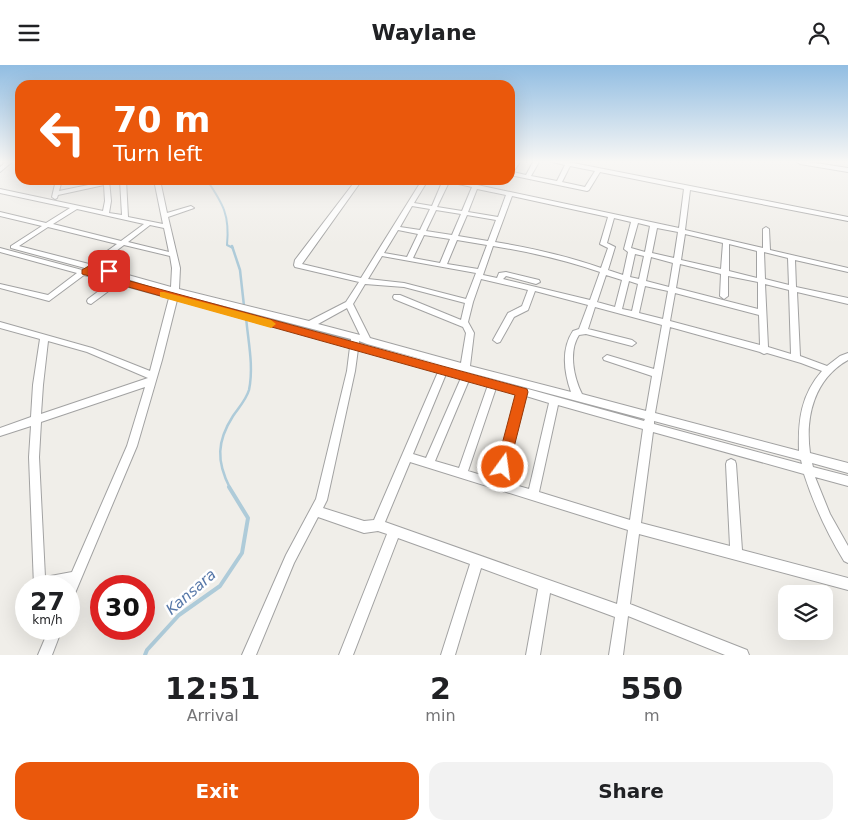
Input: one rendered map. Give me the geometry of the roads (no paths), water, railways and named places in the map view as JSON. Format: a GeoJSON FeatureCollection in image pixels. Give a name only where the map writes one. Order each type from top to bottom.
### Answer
{"type":"FeatureCollection","features":[{"type":"Feature","properties":{"kind":"street"},"geometry":{"type":"LineString","coordinates":[[53,202],[57,190]]}},
{"type":"Feature","properties":{"kind":"street"},"geometry":{"type":"LineString","coordinates":[[56,194],[73,190]]}},
{"type":"Feature","properties":{"kind":"street"},"geometry":{"type":"LineString","coordinates":[[106,214],[108,201],[107,190]]}},
{"type":"Feature","properties":{"kind":"street"},"geometry":{"type":"LineString","coordinates":[[124,190],[125,218]]}},
{"type":"Feature","properties":{"kind":"street"},"geometry":{"type":"LineString","coordinates":[[77,575],[132,446],[172,305],[176,268],[159,190]]}},
{"type":"Feature","properties":{"kind":"street"},"geometry":{"type":"LineString","coordinates":[[352,190],[298,262],[298,265],[364,281],[404,285],[469,302]]}},
{"type":"Feature","properties":{"kind":"street"},"geometry":{"type":"LineString","coordinates":[[310,324],[349,303],[419,190]]}},
{"type":"Feature","properties":{"kind":"street"},"geometry":{"type":"LineString","coordinates":[[409,259],[443,190]]}},
{"type":"Feature","properties":{"kind":"street"},"geometry":{"type":"LineString","coordinates":[[443,265],[474,190]]}},
{"type":"Feature","properties":{"kind":"street"},"geometry":{"type":"LineString","coordinates":[[486,190],[682,231],[848,270]]}},
{"type":"Feature","properties":{"kind":"street"},"geometry":{"type":"LineString","coordinates":[[618,654],[649,422],[667,324],[687,190]]}},
{"type":"Feature","properties":{"kind":"street"},"geometry":{"type":"LineString","coordinates":[[700,190],[848,219]]}},
{"type":"Feature","properties":{"kind":"street"},"geometry":{"type":"LineString","coordinates":[[0,191],[168,227]]}},
{"type":"Feature","properties":{"kind":"street"},"geometry":{"type":"LineString","coordinates":[[429,464],[466,372],[470,333],[464,322],[469,302],[509,195]]}},
{"type":"Feature","properties":{"kind":"street"},"geometry":{"type":"LineString","coordinates":[[411,204],[500,219]]}},
{"type":"Feature","properties":{"kind":"street"},"geometry":{"type":"LineString","coordinates":[[6,250],[76,207]]}},
{"type":"Feature","properties":{"kind":"street"},"geometry":{"type":"LineString","coordinates":[[165,216],[191,208]]}},
{"type":"Feature","properties":{"kind":"street"},"geometry":{"type":"LineString","coordinates":[[0,214],[174,255]]}},
{"type":"Feature","properties":{"kind":"street"},"geometry":{"type":"LineString","coordinates":[[578,397],[570,368],[573,337],[583,331],[604,272],[612,247],[603,244],[612,217]]}},
{"type":"Feature","properties":{"kind":"street"},"geometry":{"type":"LineString","coordinates":[[635,221],[627,249],[632,251],[848,301]]}},
{"type":"Feature","properties":{"kind":"street"},"geometry":{"type":"LineString","coordinates":[[0,286],[49,298],[149,223]]}},
{"type":"Feature","properties":{"kind":"street"},"geometry":{"type":"LineString","coordinates":[[635,315],[654,225]]}},
{"type":"Feature","properties":{"kind":"street"},"geometry":{"type":"LineString","coordinates":[[396,228],[554,255],[625,278],[763,313]]}},
{"type":"Feature","properties":{"kind":"street"},"geometry":{"type":"LineString","coordinates":[[764,351],[762,282],[766,229]]}},
{"type":"Feature","properties":{"kind":"street"},"geometry":{"type":"LineString","coordinates":[[724,295],[726,242]]}},
{"type":"Feature","properties":{"kind":"street"},"geometry":{"type":"LineString","coordinates":[[0,244],[6,250],[88,269],[445,367],[578,397],[649,422],[848,481]]}},
{"type":"Feature","properties":{"kind":"street"},"geometry":{"type":"LineString","coordinates":[[618,310],[632,251]]}},
{"type":"Feature","properties":{"kind":"street"},"geometry":{"type":"LineString","coordinates":[[380,254],[443,265],[480,274],[498,281],[534,285],[667,324],[796,358],[829,370]]}},
{"type":"Feature","properties":{"kind":"street"},"geometry":{"type":"LineString","coordinates":[[791,257],[796,358]]}},
{"type":"Feature","properties":{"kind":"street"},"geometry":{"type":"LineString","coordinates":[[88,269],[117,281],[174,294]]}},
{"type":"Feature","properties":{"kind":"street"},"geometry":{"type":"LineString","coordinates":[[91,301],[117,281]]}},
{"type":"Feature","properties":{"kind":"street"},"geometry":{"type":"LineString","coordinates":[[497,340],[511,315],[525,308],[534,285]]}},
{"type":"Feature","properties":{"kind":"street"},"geometry":{"type":"LineString","coordinates":[[397,297],[466,325]]}},
{"type":"Feature","properties":{"kind":"street"},"geometry":{"type":"LineString","coordinates":[[349,303],[366,341]]}},
{"type":"Feature","properties":{"kind":"street"},"geometry":{"type":"LineString","coordinates":[[264,318],[310,324],[354,341],[366,341],[445,367]]}},
{"type":"Feature","properties":{"kind":"street"},"geometry":{"type":"LineString","coordinates":[[0,325],[89,349],[152,379]]}},
{"type":"Feature","properties":{"kind":"street"},"geometry":{"type":"LineString","coordinates":[[583,331],[632,343]]}},
{"type":"Feature","properties":{"kind":"street"},"geometry":{"type":"LineString","coordinates":[[39,575],[34,457],[44,337]]}},
{"type":"Feature","properties":{"kind":"street"},"geometry":{"type":"LineString","coordinates":[[249,655],[290,559],[321,500],[351,371],[354,341]]}},
{"type":"Feature","properties":{"kind":"street"},"geometry":{"type":"LineString","coordinates":[[848,356],[822,376],[809,398],[803,426],[805,458],[818,498],[838,541],[848,557]]}},
{"type":"Feature","properties":{"kind":"street"},"geometry":{"type":"LineString","coordinates":[[607,358],[658,374]]}},
{"type":"Feature","properties":{"kind":"street"},"geometry":{"type":"LineString","coordinates":[[378,525],[445,367]]}},
{"type":"Feature","properties":{"kind":"street"},"geometry":{"type":"LineString","coordinates":[[466,372],[493,384],[554,401],[848,468]]}},
{"type":"Feature","properties":{"kind":"street"},"geometry":{"type":"LineString","coordinates":[[0,432],[152,379]]}},
{"type":"Feature","properties":{"kind":"street"},"geometry":{"type":"LineString","coordinates":[[462,474],[493,384]]}},
{"type":"Feature","properties":{"kind":"street"},"geometry":{"type":"LineString","coordinates":[[498,485],[522,392]]}},
{"type":"Feature","properties":{"kind":"street"},"geometry":{"type":"LineString","coordinates":[[533,496],[554,401]]}},
{"type":"Feature","properties":{"kind":"street"},"geometry":{"type":"LineString","coordinates":[[407,457],[635,527],[848,584]]}},
{"type":"Feature","properties":{"kind":"street"},"geometry":{"type":"LineString","coordinates":[[730,463],[736,554]]}},
{"type":"Feature","properties":{"kind":"street"},"geometry":{"type":"LineString","coordinates":[[315,511],[364,527],[378,525],[545,585],[623,610],[742,655]]}},
{"type":"Feature","properties":{"kind":"street"},"geometry":{"type":"LineString","coordinates":[[346,655],[394,532]]}},
{"type":"Feature","properties":{"kind":"street"},"geometry":{"type":"LineString","coordinates":[[448,655],[477,561]]}},
{"type":"Feature","properties":{"kind":"street"},"geometry":{"type":"LineString","coordinates":[[533,655],[545,585]]}},
{"type":"Feature","properties":{"kind":"street"},"geometry":{"type":"LineString","coordinates":[[45,655],[51,640]]}},
{"type":"Feature","properties":{"kind":"waterway","name":"Kansara"},"geometry":{"type":"LineString","coordinates":[[213,190],[224,210],[228,235],[227,245],[233,248]]}},
{"type":"Feature","properties":{"kind":"waterway","name":"Kansara"},"geometry":{"type":"LineString","coordinates":[[233,248],[240,270],[244,306]]}},
{"type":"Feature","properties":{"kind":"waterway","name":"Kansara"},"geometry":{"type":"LineString","coordinates":[[230,488],[222,469],[220,451],[228,425],[249,390],[251,363],[246,317]]}},
{"type":"Feature","properties":{"kind":"waterway","name":"Kansara"},"geometry":{"type":"LineString","coordinates":[[145,655],[147,650],[179,615],[220,586],[242,553],[248,518],[229,487]]}}]}
